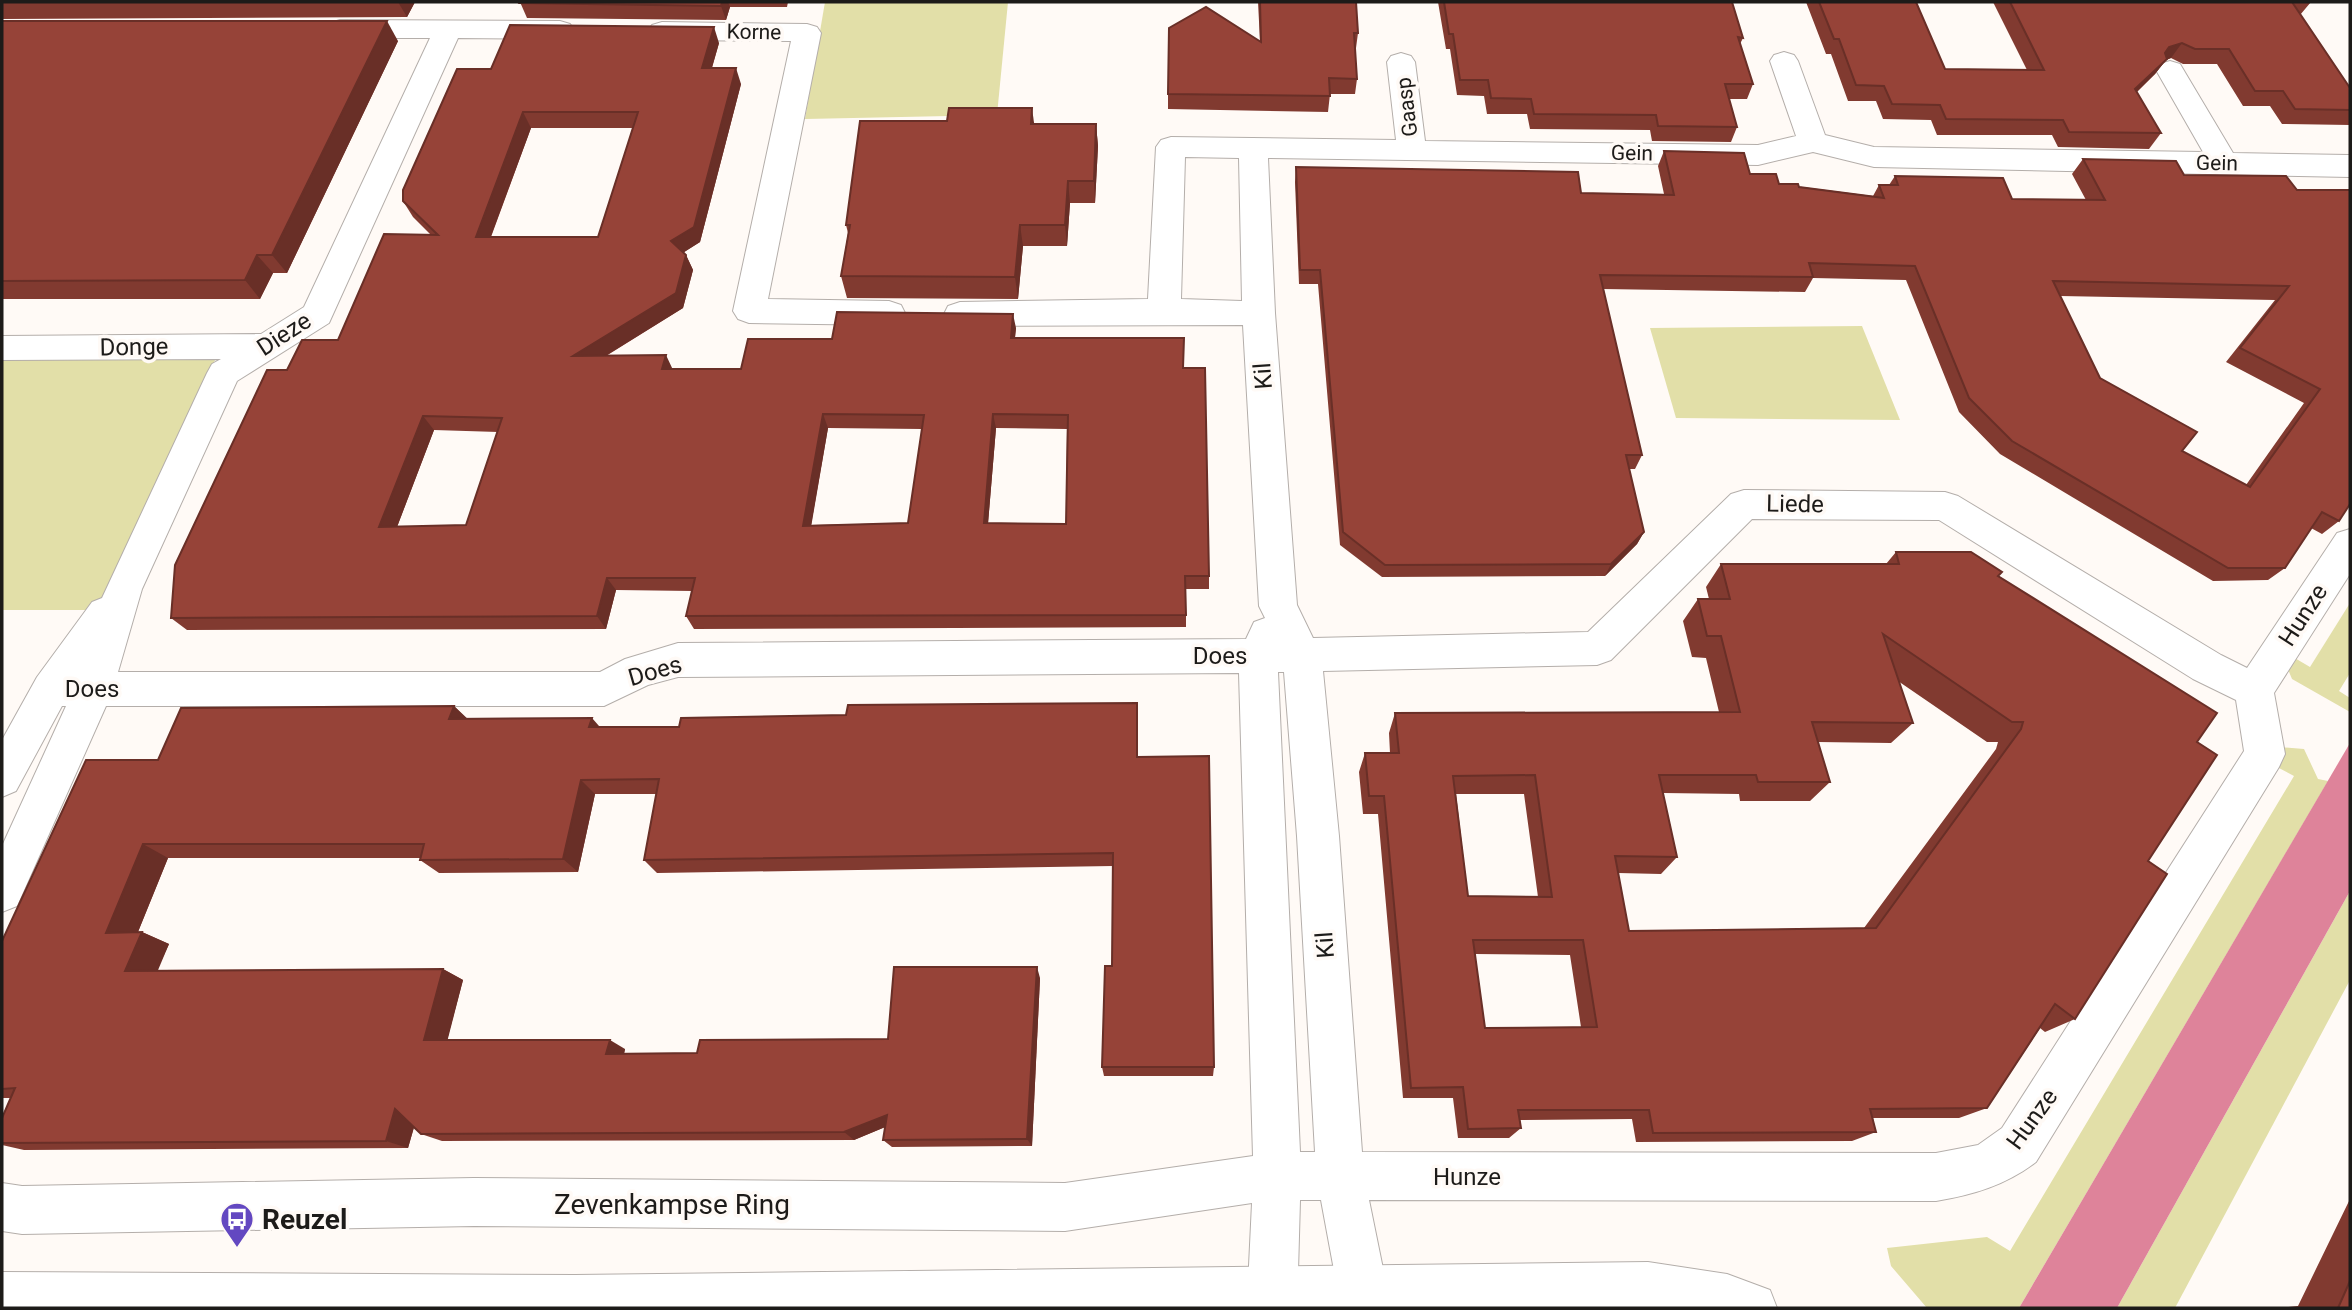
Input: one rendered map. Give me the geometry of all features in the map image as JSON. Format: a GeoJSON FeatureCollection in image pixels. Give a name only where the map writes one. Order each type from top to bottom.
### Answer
{"type":"FeatureCollection","features":[{"type":"Feature","properties":{"kind":"street"},"geometry":{"type":"LineString","coordinates":[[312,29],[594,30]]}},
{"type":"Feature","properties":{"kind":"street","name":"Dieze"},"geometry":{"type":"LineString","coordinates":[[2,892],[94,689],[123,589],[224,373],[317,315],[448,29]]}},
{"type":"Feature","properties":{"kind":"street","name":"Korne"},"geometry":{"type":"LineString","coordinates":[[634,31],[807,33],[748,311],[1164,311]]}},
{"type":"Feature","properties":{"kind":"street"},"geometry":{"type":"LineString","coordinates":[[1784,61],[1813,142]]}},
{"type":"Feature","properties":{"kind":"street","name":"Gaasp"},"geometry":{"type":"LineString","coordinates":[[1401,62],[1412,151]]}},
{"type":"Feature","properties":{"kind":"street"},"geometry":{"type":"LineString","coordinates":[[2171,70],[2224,163]]}},
{"type":"Feature","properties":{"kind":"street","name":"Gein"},"geometry":{"type":"LineString","coordinates":[[1164,311],[1171,147],[1253,146],[1412,151],[1758,155],[1813,142],[1874,157],[2350,166]]}},
{"type":"Feature","properties":{"kind":"street","name":"Kil"},"geometry":{"type":"LineString","coordinates":[[1253,146],[1259,313],[1278,606],[1302,654],[1318,836],[1340,1176],[1365,1298]]}},
{"type":"Feature","properties":{"kind":"street"},"geometry":{"type":"LineString","coordinates":[[1164,311],[1259,313]]}},
{"type":"Feature","properties":{"kind":"street","name":"Donge"},"geometry":{"type":"LineString","coordinates":[[2,348],[267,346]]}},
{"type":"Feature","properties":{"kind":"street","name":"Liede"},"geometry":{"type":"LineString","coordinates":[[1302,654],[1597,648],[1744,504],[1945,506],[2207,667],[2254,690]]}},
{"type":"Feature","properties":{"kind":"street","name":"Hunze"},"geometry":{"type":"LineString","coordinates":[[1340,1176],[1936,1177],[1971,1171],[1998,1162],[2019,1145],[2265,754],[2254,690],[2350,544]]}},
{"type":"Feature","properties":{"kind":"street","name":"Dieze"},"geometry":{"type":"LineString","coordinates":[[2,778],[51,689],[123,589]]}},
{"type":"Feature","properties":{"kind":"street","name":"Kil"},"geometry":{"type":"LineString","coordinates":[[1271,1299],[1277,1176],[1258,656],[1278,606]]}},
{"type":"Feature","properties":{"kind":"street","name":"Does"},"geometry":{"type":"LineString","coordinates":[[51,689],[604,689],[639,671],[678,660],[1302,654]]}},
{"type":"Feature","properties":{"kind":"street","name":"Zevenkampse Ring"},"geometry":{"type":"LineString","coordinates":[[2,1207],[22,1210],[474,1202],[1065,1207],[1277,1176],[1340,1176]]}},
{"type":"Feature","properties":{"kind":"street"},"geometry":{"type":"LineString","coordinates":[[2,1297],[387,1297],[444,1304],[573,1304],[1365,1298],[1648,1287],[1727,1299],[1752,1308]]}},
{"type":"Feature","properties":{"kind":"shaded area"},"geometry":{"type":"Polygon","coordinates":[[[825,2],[1008,2],[997,115],[805,119],[825,2]]]}},
{"type":"Feature","properties":{"kind":"shaded area"},"geometry":{"type":"Polygon","coordinates":[[[1862,326],[1900,420],[1676,418],[1650,328],[1862,326]]]}},
{"type":"Feature","properties":{"kind":"shaded area"},"geometry":{"type":"Polygon","coordinates":[[[217,356],[96,610],[2,610],[2,357],[217,356]]]}},
{"type":"Feature","properties":{"kind":"shaded area"},"geometry":{"type":"Polygon","coordinates":[[[2350,603],[2350,673],[2339,691],[2350,698],[2350,712],[2292,679],[2287,667],[2293,657],[2310,667],[2350,603]]]}},
{"type":"Feature","properties":{"kind":"shaded area"},"geometry":{"type":"Polygon","coordinates":[[[2350,743],[2350,891],[2117,1308],[2019,1308],[2350,743]]]}},
{"type":"Feature","properties":{"kind":"shaded area"},"geometry":{"type":"Polygon","coordinates":[[[2279,747],[2304,749],[2318,779],[2328,781],[2019,1308],[1927,1308],[1891,1266],[1887,1248],[1987,1237],[2010,1251],[2294,776],[2277,767],[2279,747]]]}},
{"type":"Feature","properties":{"kind":"shaded area"},"geometry":{"type":"Polygon","coordinates":[[[2350,891],[2350,980],[2175,1308],[2117,1308],[2350,891]]]}},
{"type":"Feature","properties":{"kind":"building"},"geometry":{"type":"Polygon","coordinates":[[[521,2],[722,2],[721,6],[521,2]]]}},
{"type":"Feature","properties":{"kind":"building"},"geometry":{"type":"Polygon","coordinates":[[[1260,2],[1356,2],[1358,33],[1354,33],[1357,79],[1329,78],[1330,96],[1168,94],[1169,28],[1206,7],[1261,42],[1260,2]]]}},
{"type":"Feature","properties":{"kind":"building"},"geometry":{"type":"Polygon","coordinates":[[[1444,2],[1732,2],[1743,38],[1738,37],[1753,84],[1725,84],[1737,127],[1658,126],[1656,115],[1534,114],[1531,99],[1491,98],[1488,80],[1460,80],[1453,34],[1449,34],[1444,2]]]}},
{"type":"Feature","properties":{"kind":"building"},"geometry":{"type":"Polygon","coordinates":[[[1819,2],[1916,2],[1945,69],[2044,70],[2010,2],[2292,2],[2350,88],[2350,110],[2295,109],[2283,91],[2255,91],[2229,49],[2195,49],[2182,43],[2169,47],[2165,53],[2167,59],[2135,89],[2161,133],[2069,132],[2063,120],[1946,119],[1940,105],[1892,104],[1884,86],[1856,85],[1839,39],[1834,39],[1819,2]]]}},
{"type":"Feature","properties":{"kind":"building"},"geometry":{"type":"Polygon","coordinates":[[[2,21],[387,21],[272,255],[257,255],[245,280],[2,281],[2,21]]]}},
{"type":"Feature","properties":{"kind":"building"},"geometry":{"type":"Polygon","coordinates":[[[510,25],[714,27],[702,68],[736,68],[694,227],[671,241],[686,255],[676,293],[573,356],[666,355],[662,369],[741,369],[748,339],[832,339],[837,312],[1013,314],[1011,338],[1184,338],[1183,368],[1205,368],[1209,576],[1185,576],[1186,615],[686,616],[695,578],[607,578],[597,616],[171,618],[175,565],[267,370],[287,370],[302,340],[338,340],[384,234],[438,235],[403,201],[403,190],[457,69],[491,69],[510,25]],[[523,112],[476,237],[598,237],[638,112],[523,112]],[[823,414],[803,526],[908,523],[924,415],[823,414]],[[993,414],[984,523],[1066,524],[1068,415],[993,414]],[[423,416],[379,527],[466,525],[502,418],[423,416]]]}},
{"type":"Feature","properties":{"kind":"building"},"geometry":{"type":"Polygon","coordinates":[[[949,108],[1032,108],[1031,124],[1096,124],[1094,181],[1068,181],[1065,225],[1020,225],[1015,277],[841,276],[850,225],[846,225],[860,121],[947,121],[949,108]]]}},
{"type":"Feature","properties":{"kind":"building"},"geometry":{"type":"Polygon","coordinates":[[[1664,151],[1744,153],[1750,174],[1776,174],[1779,184],[1798,184],[1799,187],[1884,198],[1879,185],[1898,185],[1895,176],[2003,178],[2012,199],[2105,200],[2083,159],[2176,161],[2184,175],[2286,176],[2297,190],[2350,190],[2350,504],[2339,521],[2322,512],[2285,568],[2228,568],[2012,441],[1969,398],[1915,266],[1809,263],[1813,277],[1600,275],[1642,455],[1626,455],[1644,532],[1611,564],[1385,565],[1343,532],[1320,270],[1300,270],[1296,167],[1578,172],[1581,193],[1674,195],[1664,151]],[[2053,281],[2100,378],[2197,432],[2182,451],[2250,487],[2320,389],[2240,348],[2289,286],[2053,281]]]}},
{"type":"Feature","properties":{"kind":"building"},"geometry":{"type":"Polygon","coordinates":[[[1896,552],[1971,552],[2002,572],[1998,576],[2217,713],[2197,742],[2217,755],[2148,861],[2167,874],[2075,1019],[2055,1004],[1987,1108],[1870,1109],[1876,1132],[1653,1133],[1649,1110],[1518,1110],[1521,1128],[1468,1129],[1463,1087],[1411,1088],[1384,796],[1369,796],[1365,753],[1399,753],[1395,713],[1740,712],[1721,636],[1707,636],[1698,599],[1730,599],[1721,564],[1899,564],[1896,552]],[[1883,634],[1913,723],[1812,722],[1830,782],[1758,782],[1756,775],[1659,775],[1677,857],[1615,856],[1629,931],[1876,928],[2021,729],[2023,722],[2012,722],[1883,634]],[[1535,775],[1453,776],[1468,896],[1552,897],[1535,775]],[[1473,940],[1485,1028],[1597,1027],[1583,940],[1473,940]]]}},
{"type":"Feature","properties":{"kind":"building"},"geometry":{"type":"Polygon","coordinates":[[[1137,703],[1137,757],[1209,756],[1214,1067],[1102,1067],[1105,966],[1112,966],[1113,853],[644,860],[659,779],[581,780],[563,859],[420,860],[424,844],[143,844],[106,933],[142,932],[125,971],[443,969],[424,1040],[610,1040],[606,1054],[697,1053],[700,1040],[888,1039],[894,967],[1037,967],[1027,1139],[883,1140],[887,1115],[844,1132],[421,1134],[395,1109],[386,1141],[2,1143],[2,1118],[15,1088],[2,1089],[2,941],[86,760],[158,760],[181,708],[454,706],[449,719],[592,718],[589,727],[679,727],[681,718],[846,715],[848,705],[1137,703]]]}},
{"type":"Feature","properties":{"kind":"building"},"geometry":{"type":"Polygon","coordinates":[[[2350,1281],[2350,1308],[2338,1308],[2350,1281]]]}},
{"type":"Feature","properties":{"kind":"place","name":"Reuzel"},"geometry":{"type":"Point","coordinates":[237,1249]}}]}
